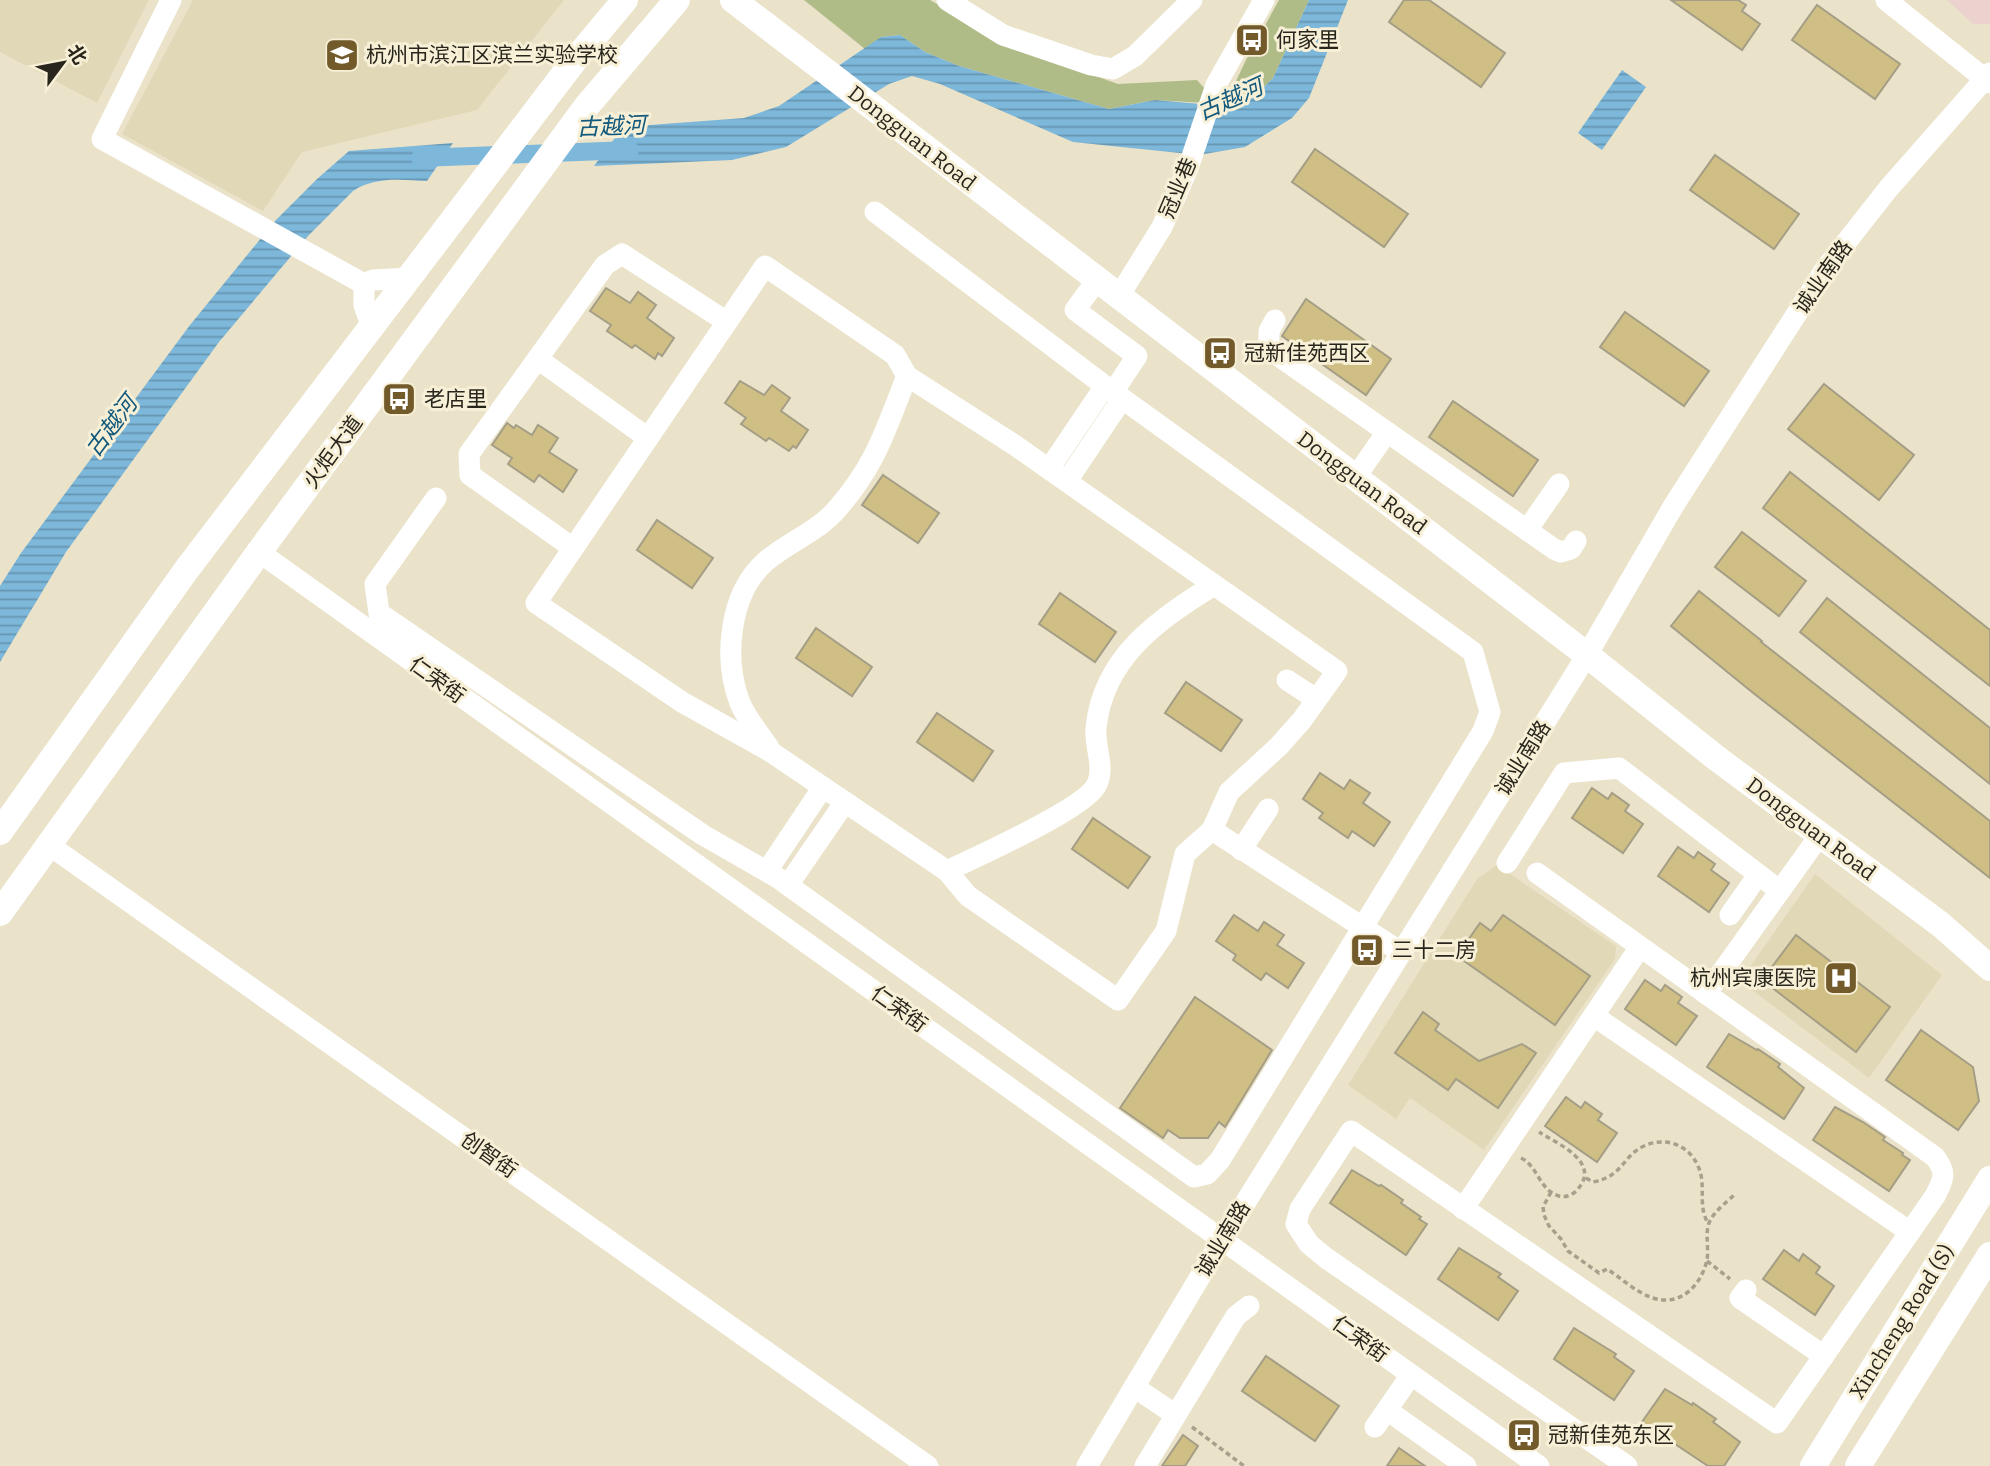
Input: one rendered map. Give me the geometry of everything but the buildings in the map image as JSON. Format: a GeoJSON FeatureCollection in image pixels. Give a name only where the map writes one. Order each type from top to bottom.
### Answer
{"type":"FeatureCollection","features":[{"type":"Feature","properties":{"kind":"main road","name":"火炬大道"},"geometry":{"type":"LineString","coordinates":[[0,832],[187,569],[522,129],[625,0]]}},
{"type":"Feature","properties":{"kind":"main road","name":"火炬大道"},"geometry":{"type":"LineString","coordinates":[[0,913],[259,552],[540,169],[586,107],[677,0]]}},
{"type":"Feature","properties":{"kind":"main road","name":"Dongguan Road"},"geometry":{"type":"LineString","coordinates":[[733,0],[1587,655],[1715,757],[1940,924],[1990,968]]}},
{"type":"Feature","properties":{"kind":"main road","name":"Xincheng Road (S)"},"geometry":{"type":"LineString","coordinates":[[1813,1466],[1990,1179]]}},
{"type":"Feature","properties":{"kind":"main road","name":"Xincheng Road (S)"},"geometry":{"type":"LineString","coordinates":[[1858,1466],[1990,1255]]}},
{"type":"Feature","properties":{"kind":"street"},"geometry":{"type":"LineString","coordinates":[[171,0],[102,139],[364,284]]}},
{"type":"Feature","properties":{"kind":"street"},"geometry":{"type":"LineString","coordinates":[[947,0],[1003,35],[1091,65],[1113,69],[1135,56],[1192,0]]}},
{"type":"Feature","properties":{"kind":"street","name":"冠业巷"},"geometry":{"type":"LineString","coordinates":[[1119,296],[1162,227],[1188,168],[1216,85],[1264,0]]}},
{"type":"Feature","properties":{"kind":"street"},"geometry":{"type":"LineString","coordinates":[[1886,0],[1988,78]]}},
{"type":"Feature","properties":{"kind":"street","name":"诚业南路"},"geometry":{"type":"LineString","coordinates":[[1087,1466],[1222,1240],[1587,655],[1674,505],[1826,268],[1888,189],[1988,78]]}},
{"type":"Feature","properties":{"kind":"street"},"geometry":{"type":"LineString","coordinates":[[436,498],[375,584],[379,613],[703,835],[778,878],[1195,1177],[1207,1174],[1220,1160],[1483,732],[1490,712],[1473,652],[1113,392],[874,212]]}},
{"type":"Feature","properties":{"kind":"street"},"geometry":{"type":"LineString","coordinates":[[573,548],[470,475],[469,454],[606,265],[622,254],[727,322]]}},
{"type":"Feature","properties":{"kind":"street"},"geometry":{"type":"LineString","coordinates":[[765,266],[895,355],[907,376],[1067,481],[1337,671],[1279,746],[1229,792],[1212,830],[1185,854],[1166,931],[1118,1000],[968,896],[947,871],[771,752],[682,702],[536,603],[765,266]]}},
{"type":"Feature","properties":{"kind":"street"},"geometry":{"type":"LineString","coordinates":[[364,284],[373,280],[410,278]]}},
{"type":"Feature","properties":{"kind":"street"},"geometry":{"type":"LineString","coordinates":[[1049,469],[1113,392],[1137,356],[1075,310],[1097,280]]}},
{"type":"Feature","properties":{"kind":"street"},"geometry":{"type":"LineString","coordinates":[[364,284],[364,305],[372,328]]}},
{"type":"Feature","properties":{"kind":"street"},"geometry":{"type":"LineString","coordinates":[[1275,320],[1268,337],[1274,352],[1561,552],[1571,549],[1576,541]]}},
{"type":"Feature","properties":{"kind":"street"},"geometry":{"type":"LineString","coordinates":[[538,359],[648,438]]}},
{"type":"Feature","properties":{"kind":"street"},"geometry":{"type":"LineString","coordinates":[[771,752],[740,704],[733,671],[732,629],[741,600],[750,579],[763,564],[821,525],[860,480],[875,458],[907,376]]}},
{"type":"Feature","properties":{"kind":"street"},"geometry":{"type":"LineString","coordinates":[[1067,481],[1113,392]]}},
{"type":"Feature","properties":{"kind":"street"},"geometry":{"type":"LineString","coordinates":[[1355,478],[1387,432]]}},
{"type":"Feature","properties":{"kind":"street"},"geometry":{"type":"LineString","coordinates":[[1527,530],[1559,484]]}},
{"type":"Feature","properties":{"kind":"street","name":"仁荣街"},"geometry":{"type":"LineString","coordinates":[[259,552],[1539,1466]]}},
{"type":"Feature","properties":{"kind":"street"},"geometry":{"type":"LineString","coordinates":[[947,871],[1040,825],[1079,802],[1095,787],[1100,771],[1095,730],[1101,699],[1110,680],[1134,644],[1149,629],[1214,585]]}},
{"type":"Feature","properties":{"kind":"street"},"geometry":{"type":"LineString","coordinates":[[1287,680],[1316,699]]}},
{"type":"Feature","properties":{"kind":"street"},"geometry":{"type":"LineString","coordinates":[[1507,863],[1564,773],[1619,768],[1780,891]]}},
{"type":"Feature","properties":{"kind":"street"},"geometry":{"type":"LineString","coordinates":[[758,908],[778,878],[823,787]]}},
{"type":"Feature","properties":{"kind":"street"},"geometry":{"type":"LineString","coordinates":[[778,878],[845,802]]}},
{"type":"Feature","properties":{"kind":"street"},"geometry":{"type":"LineString","coordinates":[[1241,850],[1268,808]]}},
{"type":"Feature","properties":{"kind":"street"},"geometry":{"type":"LineString","coordinates":[[1212,830],[1401,953]]}},
{"type":"Feature","properties":{"kind":"street"},"geometry":{"type":"LineString","coordinates":[[1706,994],[1820,835]]}},
{"type":"Feature","properties":{"kind":"street","name":"创智街"},"geometry":{"type":"LineString","coordinates":[[49,845],[928,1466]]}},
{"type":"Feature","properties":{"kind":"street"},"geometry":{"type":"LineString","coordinates":[[1537,873],[1935,1157],[1943,1168],[1943,1180],[1935,1196],[1777,1423],[1351,1131],[1300,1209],[1296,1224],[1302,1237],[1326,1258],[1627,1466]]}},
{"type":"Feature","properties":{"kind":"street"},"geometry":{"type":"LineString","coordinates":[[1730,915],[1758,875]]}},
{"type":"Feature","properties":{"kind":"street"},"geometry":{"type":"LineString","coordinates":[[1463,1209],[1640,947]]}},
{"type":"Feature","properties":{"kind":"street"},"geometry":{"type":"LineString","coordinates":[[1594,1016],[1910,1232]]}},
{"type":"Feature","properties":{"kind":"street"},"geometry":{"type":"LineString","coordinates":[[1302,1237],[1315,1218]]}},
{"type":"Feature","properties":{"kind":"street"},"geometry":{"type":"LineString","coordinates":[[1746,1290],[1740,1298],[1824,1356]]}},
{"type":"Feature","properties":{"kind":"street"},"geometry":{"type":"LineString","coordinates":[[1144,1466],[1236,1316],[1249,1306]]}},
{"type":"Feature","properties":{"kind":"street"},"geometry":{"type":"LineString","coordinates":[[1411,1375],[1381,1418],[1466,1466]]}},
{"type":"Feature","properties":{"kind":"street"},"geometry":{"type":"LineString","coordinates":[[1135,1387],[1176,1415]]}},
{"type":"Feature","properties":{"kind":"path"},"geometry":{"type":"LineString","coordinates":[[1501,1152],[1525,1160],[1550,1192],[1562,1197],[1572,1195],[1586,1178],[1579,1158],[1522,1121]]}},
{"type":"Feature","properties":{"kind":"path"},"geometry":{"type":"LineString","coordinates":[[1550,1192],[1543,1207],[1549,1226],[1561,1239],[1567,1251],[1599,1273],[1607,1269],[1651,1298],[1673,1300],[1685,1295],[1700,1281],[1707,1261],[1709,1224],[1702,1209],[1702,1176],[1693,1155],[1683,1147],[1668,1142],[1643,1146],[1611,1176],[1592,1182],[1586,1178]]}},
{"type":"Feature","properties":{"kind":"path"},"geometry":{"type":"LineString","coordinates":[[1709,1224],[1720,1208],[1734,1195]]}},
{"type":"Feature","properties":{"kind":"path"},"geometry":{"type":"LineString","coordinates":[[1707,1261],[1746,1290]]}},
{"type":"Feature","properties":{"kind":"path"},"geometry":{"type":"LineString","coordinates":[[1176,1415],[1244,1466]]}},
{"type":"Feature","properties":{"kind":"shaded area"},"geometry":{"type":"Polygon","coordinates":[[[0,0],[149,0],[97,103],[0,52],[0,0]]]}},
{"type":"Feature","properties":{"kind":"shaded area","name":"杭州市滨江区滨兰实验学校"},"geometry":{"type":"Polygon","coordinates":[[[193,0],[564,0],[477,110],[302,152],[263,211],[122,134],[193,0]]]}},
{"type":"Feature","properties":{"kind":"shaded area"},"geometry":{"type":"Polygon","coordinates":[[[1947,0],[1990,0],[1990,24],[1973,24],[1947,0]]]}},
{"type":"Feature","properties":{"kind":"shaded area"},"geometry":{"type":"Polygon","coordinates":[[[1497,865],[1616,946],[1615,959],[1484,1150],[1410,1098],[1396,1119],[1348,1085],[1477,879],[1497,865]]]}},
{"type":"Feature","properties":{"kind":"shaded area","name":"杭州宾康医院"},"geometry":{"type":"Polygon","coordinates":[[[1815,874],[1942,975],[1869,1078],[1740,981],[1815,874]]]}},
{"type":"Feature","properties":{"kind":"green space"},"geometry":{"type":"Polygon","coordinates":[[[804,0],[930,0],[1011,46],[1118,84],[1197,80],[1206,90],[1205,103],[1155,100],[1109,109],[959,66],[925,52],[900,35],[881,37],[865,49],[804,0]]]}},
{"type":"Feature","properties":{"kind":"green space"},"geometry":{"type":"Polygon","coordinates":[[[1279,0],[1309,0],[1273,78],[1254,97],[1224,106],[1246,60],[1279,0]]]}},
{"type":"Feature","properties":{"kind":"water"},"geometry":{"type":"Polygon","coordinates":[[[1309,0],[1348,0],[1309,98],[1292,118],[1245,147],[1199,155],[1073,142],[940,84],[912,76],[889,84],[786,147],[732,160],[594,166],[623,127],[744,118],[779,106],[881,37],[900,35],[925,52],[959,66],[1109,109],[1155,100],[1224,106],[1254,97],[1273,78],[1309,0]]]}},
{"type":"Feature","properties":{"kind":"water"},"geometry":{"type":"Polygon","coordinates":[[[1622,70],[1646,87],[1602,150],[1578,133],[1622,70]]]}},
{"type":"Feature","properties":{"kind":"water"},"geometry":{"type":"Polygon","coordinates":[[[453,143],[427,181],[389,180],[362,186],[353,191],[308,236],[219,342],[66,552],[0,662],[0,586],[21,553],[190,325],[275,221],[349,151],[453,143]]]}},
{"type":"Feature","properties":{"kind":"waterway","name":"古越河"},"geometry":{"type":"LineString","coordinates":[[420,158],[630,150]]}},
{"type":"Feature","properties":{"kind":"place","name":"何家里"},"geometry":{"type":"Point","coordinates":[1252,40]}},
{"type":"Feature","properties":{"kind":"place","name":"杭州市滨江区滨兰实验学校"},"geometry":{"type":"Point","coordinates":[342,55]}},
{"type":"Feature","properties":{"kind":"place","name":"冠新佳苑西区"},"geometry":{"type":"Point","coordinates":[1220,353]}},
{"type":"Feature","properties":{"kind":"place","name":"老店里"},"geometry":{"type":"Point","coordinates":[399,399]}},
{"type":"Feature","properties":{"kind":"place","name":"三十二房"},"geometry":{"type":"Point","coordinates":[1367,950]}},
{"type":"Feature","properties":{"kind":"place","name":"杭州宾康医院"},"geometry":{"type":"Point","coordinates":[1841,978]}},
{"type":"Feature","properties":{"kind":"place","name":"冠新佳苑东区"},"geometry":{"type":"Point","coordinates":[1524,1435]}}]}
